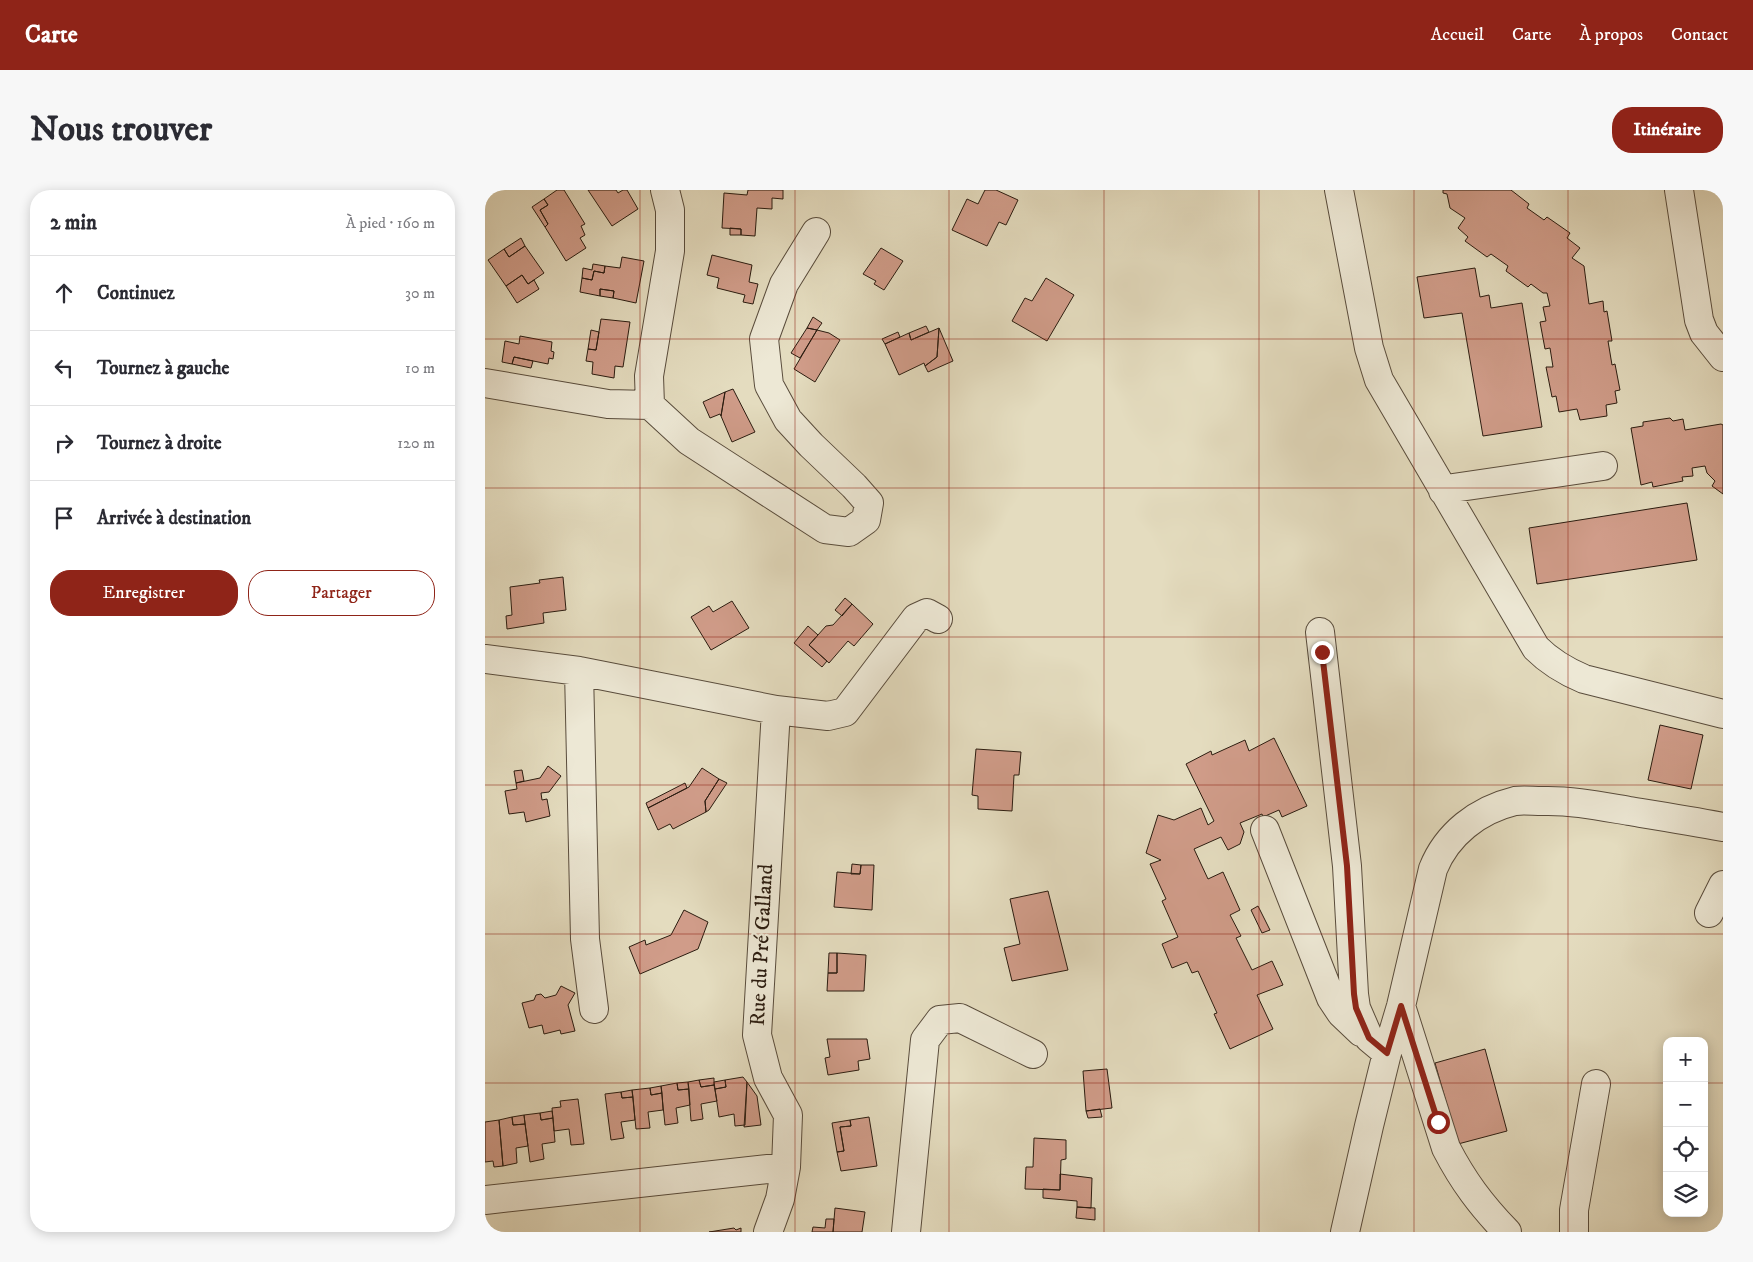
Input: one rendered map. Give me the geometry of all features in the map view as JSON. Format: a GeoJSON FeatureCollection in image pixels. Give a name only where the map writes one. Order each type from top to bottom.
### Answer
{"type":"FeatureCollection","features":[{"type":"Feature","properties":{"kind":"street"},"geometry":{"type":"LineString","coordinates":[[650,405],[649,376],[670,251],[670,210],[665,190]]}},
{"type":"Feature","properties":{"kind":"street"},"geometry":{"type":"LineString","coordinates":[[1339,190],[1372,362],[1383,388],[1529,638],[1545,658],[1583,679],[1723,714]]}},
{"type":"Feature","properties":{"kind":"street"},"geometry":{"type":"LineString","coordinates":[[1679,190],[1699,320],[1705,333],[1723,357]]}},
{"type":"Feature","properties":{"kind":"street"},"geometry":{"type":"LineString","coordinates":[[485,383],[607,404],[650,405],[689,441],[825,529],[849,532],[867,520],[869,503],[788,420],[769,386],[763,340],[784,284],[816,232]]}},
{"type":"Feature","properties":{"kind":"street"},"geometry":{"type":"LineString","coordinates":[[1443,491],[1603,466]]}},
{"type":"Feature","properties":{"kind":"street"},"geometry":{"type":"LineString","coordinates":[[485,659],[579,671],[776,710],[828,716],[845,712],[916,618],[927,613],[938,619]]}},
{"type":"Feature","properties":{"kind":"street"},"geometry":{"type":"LineString","coordinates":[[1320,632],[1347,866],[1354,994],[1356,1008],[1378,1045]]}},
{"type":"Feature","properties":{"kind":"street"},"geometry":{"type":"LineString","coordinates":[[579,671],[585,940],[594,1009]]}},
{"type":"Feature","properties":{"kind":"street","name":"Rue du Pré Galland"},"geometry":{"type":"LineString","coordinates":[[768,1232],[780,1199],[787,1167],[788,1115],[768,1078],[757,1035],[776,710]]}},
{"type":"Feature","properties":{"kind":"street"},"geometry":{"type":"LineString","coordinates":[[1345,1232],[1369,1126],[1378,1045],[1401,1006],[1433,869],[1439,854],[1446,844],[1468,822],[1488,810],[1517,801],[1554,800],[1586,803],[1723,827]]}},
{"type":"Feature","properties":{"kind":"street"},"geometry":{"type":"LineString","coordinates":[[1265,830],[1331,998],[1353,1026],[1378,1045]]}},
{"type":"Feature","properties":{"kind":"street"},"geometry":{"type":"LineString","coordinates":[[1709,913],[1723,885]]}},
{"type":"Feature","properties":{"kind":"street"},"geometry":{"type":"LineString","coordinates":[[1401,1006],[1446,1148],[1455,1166],[1481,1204],[1507,1232]]}},
{"type":"Feature","properties":{"kind":"street"},"geometry":{"type":"LineString","coordinates":[[906,1232],[925,1040],[939,1020],[960,1018],[1033,1054]]}},
{"type":"Feature","properties":{"kind":"street"},"geometry":{"type":"LineString","coordinates":[[1574,1232],[1574,1210],[1596,1084]]}},
{"type":"Feature","properties":{"kind":"street"},"geometry":{"type":"LineString","coordinates":[[485,1200],[787,1167]]}},
{"type":"Feature","properties":{"kind":"building"},"geometry":{"type":"Polygon","coordinates":[[[557,190],[564,190],[585,224],[581,226],[585,235],[580,238],[586,248],[566,261],[545,227],[548,224],[540,210],[548,205],[544,199],[557,190]]]}},
{"type":"Feature","properties":{"kind":"building"},"geometry":{"type":"Polygon","coordinates":[[[588,190],[616,190],[618,193],[627,190],[638,209],[612,226],[588,190]]]}},
{"type":"Feature","properties":{"kind":"building"},"geometry":{"type":"Polygon","coordinates":[[[748,190],[783,190],[783,199],[772,198],[772,209],[757,208],[755,236],[741,235],[741,229],[722,228],[724,193],[747,195],[748,190]]]}},
{"type":"Feature","properties":{"kind":"building"},"geometry":{"type":"Polygon","coordinates":[[[985,190],[996,190],[1018,200],[1006,225],[999,222],[987,246],[952,230],[967,199],[978,204],[985,190]]]}},
{"type":"Feature","properties":{"kind":"building"},"geometry":{"type":"Polygon","coordinates":[[[1443,190],[1511,190],[1529,204],[1527,208],[1544,220],[1547,217],[1570,233],[1567,238],[1580,248],[1572,258],[1584,266],[1589,304],[1603,301],[1604,312],[1607,311],[1612,341],[1608,341],[1612,365],[1615,364],[1620,390],[1615,391],[1617,403],[1606,405],[1607,416],[1580,420],[1577,409],[1559,412],[1556,396],[1552,397],[1546,367],[1553,367],[1550,348],[1545,349],[1540,322],[1546,321],[1543,307],[1550,306],[1547,293],[1543,293],[1531,284],[1528,287],[1506,271],[1508,266],[1491,254],[1487,257],[1465,241],[1468,237],[1458,228],[1465,218],[1450,208],[1447,194],[1443,193],[1443,190]]]}},
{"type":"Feature","properties":{"kind":"building"},"geometry":{"type":"Polygon","coordinates":[[[544,199],[548,205],[540,210],[548,224],[545,227],[532,207],[544,199]]]}},
{"type":"Feature","properties":{"kind":"building"},"geometry":{"type":"Polygon","coordinates":[[[730,228],[741,229],[741,235],[730,235],[730,228]]]}},
{"type":"Feature","properties":{"kind":"building"},"geometry":{"type":"Polygon","coordinates":[[[521,238],[525,246],[509,257],[504,249],[521,238]]]}},
{"type":"Feature","properties":{"kind":"building"},"geometry":{"type":"Polygon","coordinates":[[[525,246],[544,273],[528,284],[522,275],[506,286],[488,260],[504,249],[509,257],[525,246]]]}},
{"type":"Feature","properties":{"kind":"building"},"geometry":{"type":"Polygon","coordinates":[[[881,248],[903,261],[884,290],[874,284],[876,281],[863,274],[881,248]]]}},
{"type":"Feature","properties":{"kind":"building"},"geometry":{"type":"Polygon","coordinates":[[[712,255],[752,265],[749,282],[758,284],[753,304],[743,302],[745,295],[717,288],[719,278],[707,275],[712,255]]]}},
{"type":"Feature","properties":{"kind":"building"},"geometry":{"type":"Polygon","coordinates":[[[622,257],[644,261],[636,303],[613,298],[614,291],[600,289],[600,296],[580,292],[582,278],[592,280],[594,271],[604,273],[605,266],[620,268],[622,257]]]}},
{"type":"Feature","properties":{"kind":"building"},"geometry":{"type":"Polygon","coordinates":[[[593,264],[605,266],[604,273],[594,271],[592,280],[582,278],[583,268],[592,270],[593,264]]]}},
{"type":"Feature","properties":{"kind":"building"},"geometry":{"type":"Polygon","coordinates":[[[1475,268],[1480,297],[1489,295],[1491,308],[1522,303],[1542,427],[1483,436],[1462,313],[1424,318],[1417,277],[1475,268]]]}},
{"type":"Feature","properties":{"kind":"building"},"geometry":{"type":"Polygon","coordinates":[[[522,275],[528,284],[534,280],[539,289],[517,303],[506,286],[522,275]]]}},
{"type":"Feature","properties":{"kind":"building"},"geometry":{"type":"Polygon","coordinates":[[[1046,278],[1074,295],[1047,341],[1012,321],[1025,298],[1032,301],[1046,278]]]}},
{"type":"Feature","properties":{"kind":"building"},"geometry":{"type":"Polygon","coordinates":[[[600,289],[614,291],[613,298],[600,296],[600,289]]]}},
{"type":"Feature","properties":{"kind":"building"},"geometry":{"type":"Polygon","coordinates":[[[813,317],[822,323],[817,330],[807,328],[813,317]]]}},
{"type":"Feature","properties":{"kind":"building"},"geometry":{"type":"Polygon","coordinates":[[[601,319],[630,322],[623,367],[615,366],[614,378],[592,374],[593,362],[586,361],[588,349],[596,350],[601,319]]]}},
{"type":"Feature","properties":{"kind":"building"},"geometry":{"type":"Polygon","coordinates":[[[926,326],[929,332],[911,340],[909,333],[926,326]]]}},
{"type":"Feature","properties":{"kind":"building"},"geometry":{"type":"Polygon","coordinates":[[[807,328],[817,330],[800,358],[791,353],[807,328]]]}},
{"type":"Feature","properties":{"kind":"building"},"geometry":{"type":"Polygon","coordinates":[[[939,328],[937,357],[925,366],[924,363],[899,375],[885,344],[909,333],[911,340],[939,328]]]}},
{"type":"Feature","properties":{"kind":"building"},"geometry":{"type":"Polygon","coordinates":[[[939,328],[953,361],[928,372],[925,366],[937,357],[939,328]]]}},
{"type":"Feature","properties":{"kind":"building"},"geometry":{"type":"Polygon","coordinates":[[[591,330],[599,332],[596,350],[588,349],[591,330]]]}},
{"type":"Feature","properties":{"kind":"building"},"geometry":{"type":"Polygon","coordinates":[[[817,330],[829,333],[840,340],[815,382],[794,369],[817,330]]]}},
{"type":"Feature","properties":{"kind":"building"},"geometry":{"type":"Polygon","coordinates":[[[898,332],[900,337],[885,344],[882,339],[898,332]]]}},
{"type":"Feature","properties":{"kind":"building"},"geometry":{"type":"Polygon","coordinates":[[[520,336],[552,342],[551,351],[554,352],[553,359],[549,358],[548,364],[514,357],[512,364],[502,362],[505,341],[519,344],[520,336]]]}},
{"type":"Feature","properties":{"kind":"building"},"geometry":{"type":"Polygon","coordinates":[[[514,357],[533,361],[531,368],[512,364],[514,357]]]}},
{"type":"Feature","properties":{"kind":"building"},"geometry":{"type":"Polygon","coordinates":[[[733,389],[755,432],[732,442],[721,416],[725,392],[733,389]]]}},
{"type":"Feature","properties":{"kind":"building"},"geometry":{"type":"Polygon","coordinates":[[[725,392],[721,416],[720,414],[710,418],[703,402],[725,392]]]}},
{"type":"Feature","properties":{"kind":"building"},"geometry":{"type":"Polygon","coordinates":[[[1670,418],[1673,421],[1683,419],[1685,430],[1723,425],[1723,494],[1712,486],[1715,481],[1707,473],[1705,466],[1692,468],[1693,476],[1682,477],[1683,481],[1653,487],[1652,482],[1641,485],[1631,428],[1643,426],[1643,422],[1670,418]]]}},
{"type":"Feature","properties":{"kind":"building"},"geometry":{"type":"Polygon","coordinates":[[[1687,503],[1697,560],[1537,584],[1529,528],[1687,503]]]}},
{"type":"Feature","properties":{"kind":"building"},"geometry":{"type":"Polygon","coordinates":[[[563,577],[566,610],[543,613],[544,623],[507,629],[506,616],[512,615],[510,587],[540,583],[539,580],[563,577]]]}},
{"type":"Feature","properties":{"kind":"building"},"geometry":{"type":"Polygon","coordinates":[[[845,598],[852,604],[842,616],[835,610],[845,598]]]}},
{"type":"Feature","properties":{"kind":"building"},"geometry":{"type":"Polygon","coordinates":[[[732,601],[749,628],[711,650],[691,617],[709,606],[713,612],[732,601]]]}},
{"type":"Feature","properties":{"kind":"building"},"geometry":{"type":"Polygon","coordinates":[[[852,604],[873,624],[854,646],[848,641],[829,663],[809,645],[826,626],[833,625],[852,604]]]}},
{"type":"Feature","properties":{"kind":"building"},"geometry":{"type":"Polygon","coordinates":[[[808,626],[818,635],[809,645],[827,661],[822,667],[794,643],[808,626]]]}},
{"type":"Feature","properties":{"kind":"building"},"geometry":{"type":"Polygon","coordinates":[[[1660,725],[1703,735],[1691,789],[1648,780],[1660,725]]]}},
{"type":"Feature","properties":{"kind":"building"},"geometry":{"type":"Polygon","coordinates":[[[1274,738],[1307,806],[1282,817],[1279,810],[1263,817],[1262,814],[1240,823],[1244,832],[1240,844],[1228,850],[1221,837],[1194,849],[1208,879],[1223,872],[1240,910],[1230,915],[1241,936],[1236,938],[1252,970],[1272,961],[1283,985],[1257,995],[1273,1029],[1230,1049],[1214,1014],[1217,1013],[1198,971],[1192,973],[1187,962],[1172,968],[1162,944],[1178,937],[1162,901],[1166,899],[1150,864],[1161,860],[1146,853],[1158,815],[1174,820],[1201,808],[1208,825],[1214,821],[1186,764],[1211,751],[1212,755],[1245,740],[1249,751],[1274,738]]]}},
{"type":"Feature","properties":{"kind":"building"},"geometry":{"type":"Polygon","coordinates":[[[976,749],[1021,752],[1019,775],[1014,775],[1012,811],[978,809],[978,796],[972,795],[976,749]]]}},
{"type":"Feature","properties":{"kind":"building"},"geometry":{"type":"Polygon","coordinates":[[[548,766],[561,776],[549,792],[541,793],[542,800],[547,799],[550,816],[526,822],[524,812],[509,814],[505,791],[517,789],[516,783],[540,778],[548,766]]]}},
{"type":"Feature","properties":{"kind":"building"},"geometry":{"type":"Polygon","coordinates":[[[702,768],[719,779],[705,801],[706,812],[673,829],[670,824],[658,830],[648,808],[689,787],[702,768]]]}},
{"type":"Feature","properties":{"kind":"building"},"geometry":{"type":"Polygon","coordinates":[[[522,770],[524,781],[516,783],[514,771],[522,770]]]}},
{"type":"Feature","properties":{"kind":"building"},"geometry":{"type":"Polygon","coordinates":[[[719,779],[727,783],[706,812],[705,801],[719,779]]]}},
{"type":"Feature","properties":{"kind":"building"},"geometry":{"type":"Polygon","coordinates":[[[685,783],[687,788],[648,808],[646,803],[685,783]]]}},
{"type":"Feature","properties":{"kind":"building"},"geometry":{"type":"Polygon","coordinates":[[[852,864],[861,865],[860,874],[851,874],[852,864]]]}},
{"type":"Feature","properties":{"kind":"building"},"geometry":{"type":"Polygon","coordinates":[[[861,865],[874,865],[872,910],[834,907],[837,872],[860,874],[861,865]]]}},
{"type":"Feature","properties":{"kind":"building"},"geometry":{"type":"Polygon","coordinates":[[[1048,891],[1068,970],[1012,981],[1004,948],[1020,944],[1010,899],[1048,891]]]}},
{"type":"Feature","properties":{"kind":"building"},"geometry":{"type":"Polygon","coordinates":[[[1258,906],[1270,930],[1262,933],[1251,910],[1258,906]]]}},
{"type":"Feature","properties":{"kind":"building"},"geometry":{"type":"Polygon","coordinates":[[[684,910],[708,922],[698,949],[640,974],[629,947],[645,940],[646,945],[671,935],[684,910]]]}},
{"type":"Feature","properties":{"kind":"building"},"geometry":{"type":"Polygon","coordinates":[[[829,953],[837,953],[837,973],[828,973],[829,953]]]}},
{"type":"Feature","properties":{"kind":"building"},"geometry":{"type":"Polygon","coordinates":[[[837,953],[866,955],[864,991],[827,991],[828,973],[837,973],[837,953]]]}},
{"type":"Feature","properties":{"kind":"building"},"geometry":{"type":"Polygon","coordinates":[[[561,986],[575,993],[568,1005],[575,1031],[561,1034],[560,1030],[544,1034],[542,1025],[529,1028],[522,1003],[534,1000],[536,995],[541,994],[545,998],[556,995],[561,986]]]}},
{"type":"Feature","properties":{"kind":"building"},"geometry":{"type":"Polygon","coordinates":[[[827,1039],[867,1039],[870,1059],[858,1061],[859,1070],[828,1075],[825,1058],[830,1057],[827,1039]]]}},
{"type":"Feature","properties":{"kind":"building"},"geometry":{"type":"Polygon","coordinates":[[[1485,1049],[1507,1131],[1458,1144],[1435,1063],[1485,1049]]]}},
{"type":"Feature","properties":{"kind":"building"},"geometry":{"type":"Polygon","coordinates":[[[1107,1069],[1112,1108],[1086,1111],[1083,1071],[1107,1069]]]}},
{"type":"Feature","properties":{"kind":"building"},"geometry":{"type":"Polygon","coordinates":[[[743,1077],[747,1082],[745,1125],[735,1126],[734,1114],[719,1117],[715,1089],[726,1087],[725,1080],[743,1077]]]}},
{"type":"Feature","properties":{"kind":"building"},"geometry":{"type":"Polygon","coordinates":[[[714,1078],[714,1085],[701,1087],[699,1080],[714,1078]]]}},
{"type":"Feature","properties":{"kind":"building"},"geometry":{"type":"Polygon","coordinates":[[[699,1080],[701,1087],[714,1085],[717,1101],[701,1104],[703,1119],[691,1121],[688,1082],[699,1080]]]}},
{"type":"Feature","properties":{"kind":"building"},"geometry":{"type":"Polygon","coordinates":[[[725,1080],[726,1087],[715,1089],[714,1082],[725,1080]]]}},
{"type":"Feature","properties":{"kind":"building"},"geometry":{"type":"Polygon","coordinates":[[[688,1082],[689,1089],[678,1090],[677,1083],[688,1082]]]}},
{"type":"Feature","properties":{"kind":"building"},"geometry":{"type":"Polygon","coordinates":[[[747,1082],[757,1096],[761,1125],[744,1127],[747,1082]]]}},
{"type":"Feature","properties":{"kind":"building"},"geometry":{"type":"Polygon","coordinates":[[[677,1083],[678,1090],[689,1089],[690,1105],[676,1108],[678,1123],[665,1125],[661,1086],[677,1083]]]}},
{"type":"Feature","properties":{"kind":"building"},"geometry":{"type":"Polygon","coordinates":[[[661,1086],[662,1093],[651,1095],[650,1088],[661,1086]]]}},
{"type":"Feature","properties":{"kind":"building"},"geometry":{"type":"Polygon","coordinates":[[[650,1088],[651,1095],[662,1093],[663,1110],[648,1112],[650,1128],[636,1129],[632,1090],[650,1088]]]}},
{"type":"Feature","properties":{"kind":"building"},"geometry":{"type":"Polygon","coordinates":[[[632,1090],[633,1097],[622,1098],[621,1092],[632,1090]]]}},
{"type":"Feature","properties":{"kind":"building"},"geometry":{"type":"Polygon","coordinates":[[[621,1092],[622,1098],[633,1097],[635,1120],[621,1122],[624,1138],[611,1140],[605,1094],[621,1092]]]}},
{"type":"Feature","properties":{"kind":"building"},"geometry":{"type":"Polygon","coordinates":[[[578,1099],[584,1144],[571,1145],[569,1129],[554,1131],[552,1108],[561,1107],[560,1101],[578,1099]]]}},
{"type":"Feature","properties":{"kind":"building"},"geometry":{"type":"Polygon","coordinates":[[[1100,1109],[1102,1117],[1088,1118],[1086,1111],[1100,1109]]]}},
{"type":"Feature","properties":{"kind":"building"},"geometry":{"type":"Polygon","coordinates":[[[552,1111],[553,1118],[541,1120],[540,1113],[552,1111]]]}},
{"type":"Feature","properties":{"kind":"building"},"geometry":{"type":"Polygon","coordinates":[[[540,1113],[541,1120],[553,1118],[555,1142],[542,1144],[544,1159],[530,1162],[524,1115],[540,1113]]]}},
{"type":"Feature","properties":{"kind":"building"},"geometry":{"type":"Polygon","coordinates":[[[524,1115],[525,1124],[513,1125],[512,1117],[524,1115]]]}},
{"type":"Feature","properties":{"kind":"building"},"geometry":{"type":"Polygon","coordinates":[[[512,1117],[513,1125],[525,1124],[528,1146],[516,1148],[517,1163],[503,1166],[499,1120],[512,1117]]]}},
{"type":"Feature","properties":{"kind":"building"},"geometry":{"type":"Polygon","coordinates":[[[869,1117],[877,1166],[841,1171],[837,1152],[844,1151],[840,1127],[851,1126],[850,1120],[869,1117]]]}},
{"type":"Feature","properties":{"kind":"building"},"geometry":{"type":"Polygon","coordinates":[[[499,1120],[503,1166],[494,1167],[493,1161],[485,1162],[485,1122],[499,1120]]]}},
{"type":"Feature","properties":{"kind":"building"},"geometry":{"type":"Polygon","coordinates":[[[850,1120],[851,1126],[840,1127],[844,1151],[837,1152],[832,1123],[850,1120]]]}},
{"type":"Feature","properties":{"kind":"building"},"geometry":{"type":"Polygon","coordinates":[[[1034,1138],[1066,1140],[1066,1159],[1061,1160],[1060,1190],[1025,1189],[1026,1167],[1033,1167],[1034,1138]]]}},
{"type":"Feature","properties":{"kind":"building"},"geometry":{"type":"Polygon","coordinates":[[[1060,1174],[1092,1178],[1091,1208],[1077,1207],[1077,1201],[1043,1198],[1043,1189],[1060,1190],[1060,1174]]]}},
{"type":"Feature","properties":{"kind":"building"},"geometry":{"type":"Polygon","coordinates":[[[1077,1207],[1095,1208],[1095,1220],[1076,1218],[1077,1207]]]}},
{"type":"Feature","properties":{"kind":"building"},"geometry":{"type":"Polygon","coordinates":[[[835,1208],[865,1212],[862,1232],[833,1232],[835,1208]]]}},
{"type":"Feature","properties":{"kind":"building"},"geometry":{"type":"Polygon","coordinates":[[[826,1219],[834,1219],[833,1232],[812,1232],[813,1227],[825,1228],[826,1219]]]}},
{"type":"Feature","properties":{"kind":"building"},"geometry":{"type":"Polygon","coordinates":[[[734,1228],[736,1230],[741,1228],[741,1232],[709,1232],[734,1228]]]}},
{"type":"Feature","properties":{"kind":"route"},"geometry":{"type":"LineString","coordinates":[[1322,652],[1347,866],[1356,1008],[1369,1038],[1387,1053],[1401,1006],[1438,1122]]}}]}
